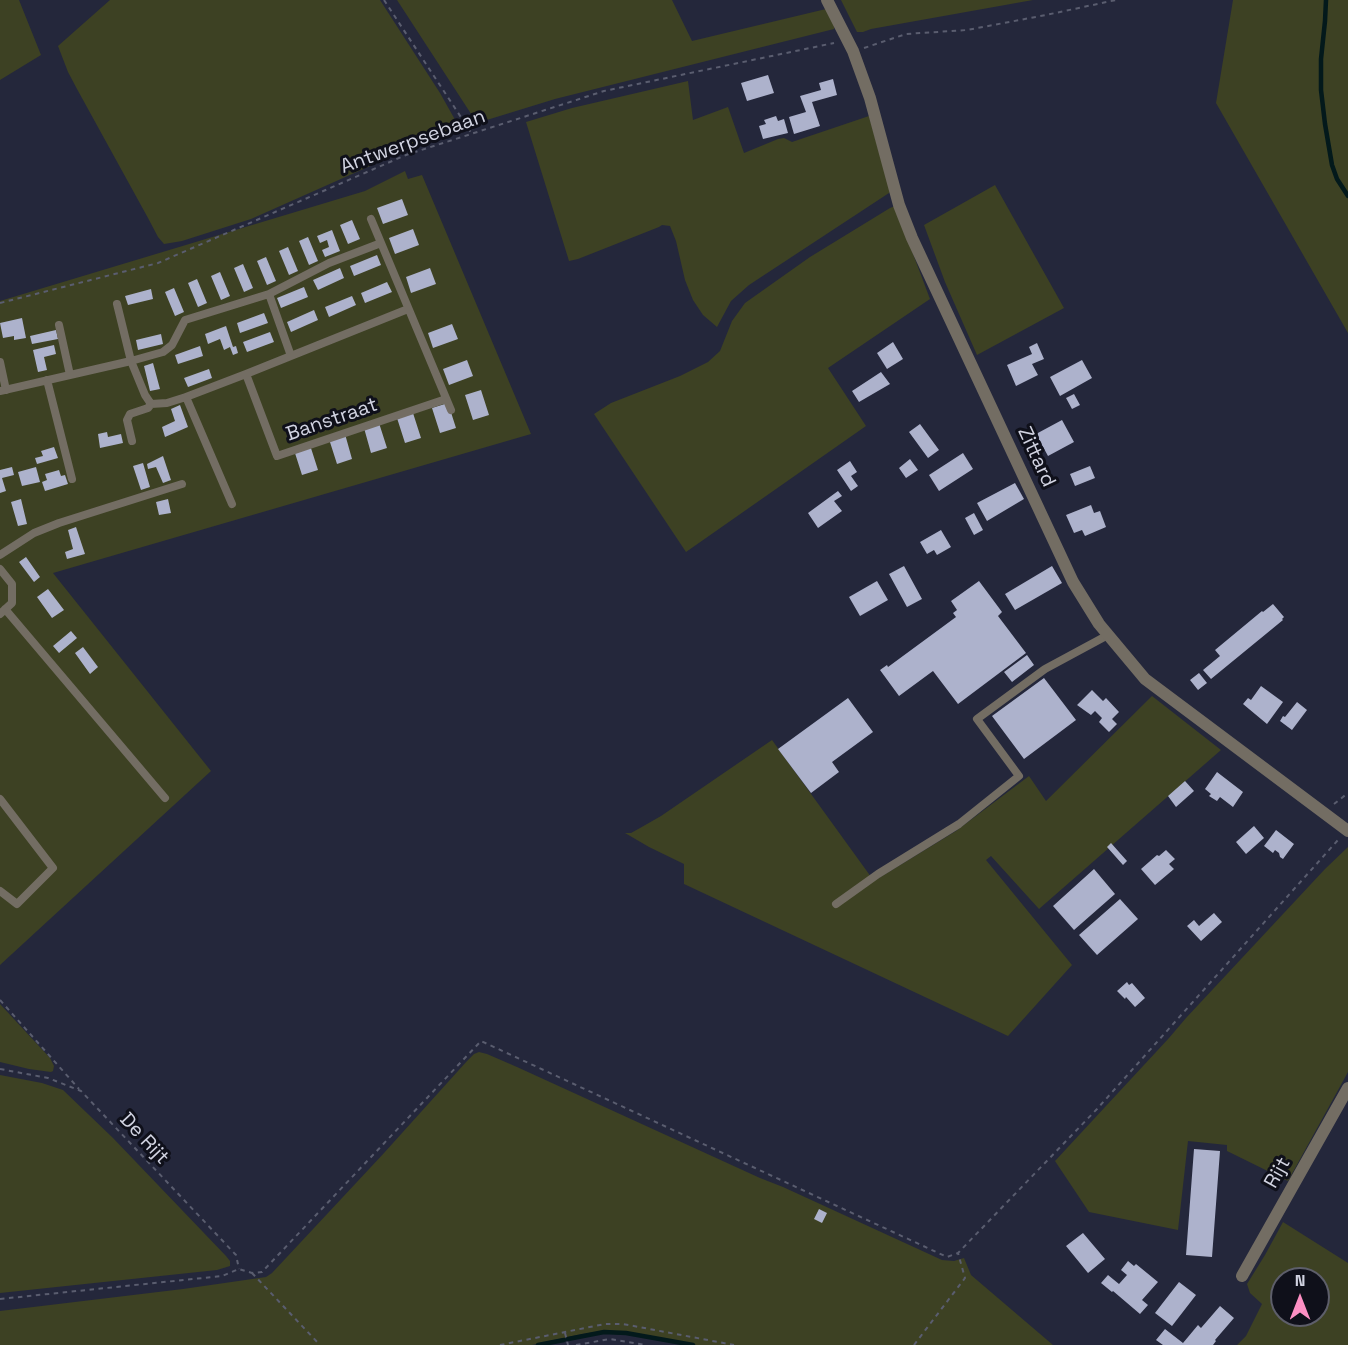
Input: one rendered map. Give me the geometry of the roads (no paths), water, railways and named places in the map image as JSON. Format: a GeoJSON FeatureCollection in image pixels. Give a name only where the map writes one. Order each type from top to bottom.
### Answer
{"type":"FeatureCollection","features":[{"type":"Feature","properties":{"kind":"street","name":"Zittard"},"geometry":{"type":"LineString","coordinates":[[827,0],[850,46],[870,98],[899,205],[912,238],[1073,582],[1099,624],[1145,679],[1347,830]]}},
{"type":"Feature","properties":{"kind":"street","name":"Rijt"},"geometry":{"type":"LineString","coordinates":[[1242,1276],[1348,1088]]}},
{"type":"Feature","properties":{"kind":"lane"},"geometry":{"type":"LineString","coordinates":[[371,219],[451,410]]}},
{"type":"Feature","properties":{"kind":"lane"},"geometry":{"type":"LineString","coordinates":[[0,362],[3,391],[163,352],[172,345],[186,320],[269,294],[329,263],[381,243]]}},
{"type":"Feature","properties":{"kind":"lane"},"geometry":{"type":"LineString","coordinates":[[269,294],[291,356]]}},
{"type":"Feature","properties":{"kind":"lane"},"geometry":{"type":"LineString","coordinates":[[117,304],[132,361],[145,395],[152,404]]}},
{"type":"Feature","properties":{"kind":"lane"},"geometry":{"type":"LineString","coordinates":[[132,441],[127,420],[130,414],[148,408],[152,404],[166,403],[186,397],[408,309]]}},
{"type":"Feature","properties":{"kind":"lane"},"geometry":{"type":"LineString","coordinates":[[60,325],[70,375]]}},
{"type":"Feature","properties":{"kind":"lane","name":"Banstraat"},"geometry":{"type":"LineString","coordinates":[[246,374],[277,456],[446,399]]}},
{"type":"Feature","properties":{"kind":"lane"},"geometry":{"type":"LineString","coordinates":[[47,381],[72,479]]}},
{"type":"Feature","properties":{"kind":"lane"},"geometry":{"type":"LineString","coordinates":[[186,397],[232,504]]}},
{"type":"Feature","properties":{"kind":"lane"},"geometry":{"type":"LineString","coordinates":[[0,555],[34,533],[51,526],[182,484]]}},
{"type":"Feature","properties":{"kind":"lane"},"geometry":{"type":"LineString","coordinates":[[0,569],[12,584],[12,603],[3,612],[165,798]]}},
{"type":"Feature","properties":{"kind":"lane"},"geometry":{"type":"LineString","coordinates":[[836,904],[878,874],[959,824],[1019,776],[977,719],[1045,669],[1108,635]]}},
{"type":"Feature","properties":{"kind":"lane"},"geometry":{"type":"LineString","coordinates":[[0,799],[53,868],[17,904],[0,891]]}},
{"type":"Feature","properties":{"kind":"waterway"},"geometry":{"type":"LineString","coordinates":[[1326,0],[1321,90],[1332,165],[1337,179],[1348,196]]}},
{"type":"Feature","properties":{"kind":"waterway"},"geometry":{"type":"LineString","coordinates":[[568,1339],[604,1332],[626,1333],[693,1345]]}},
{"type":"Feature","properties":{"kind":"waterway"},"geometry":{"type":"LineString","coordinates":[[538,1345],[564,1340]]}}]}
